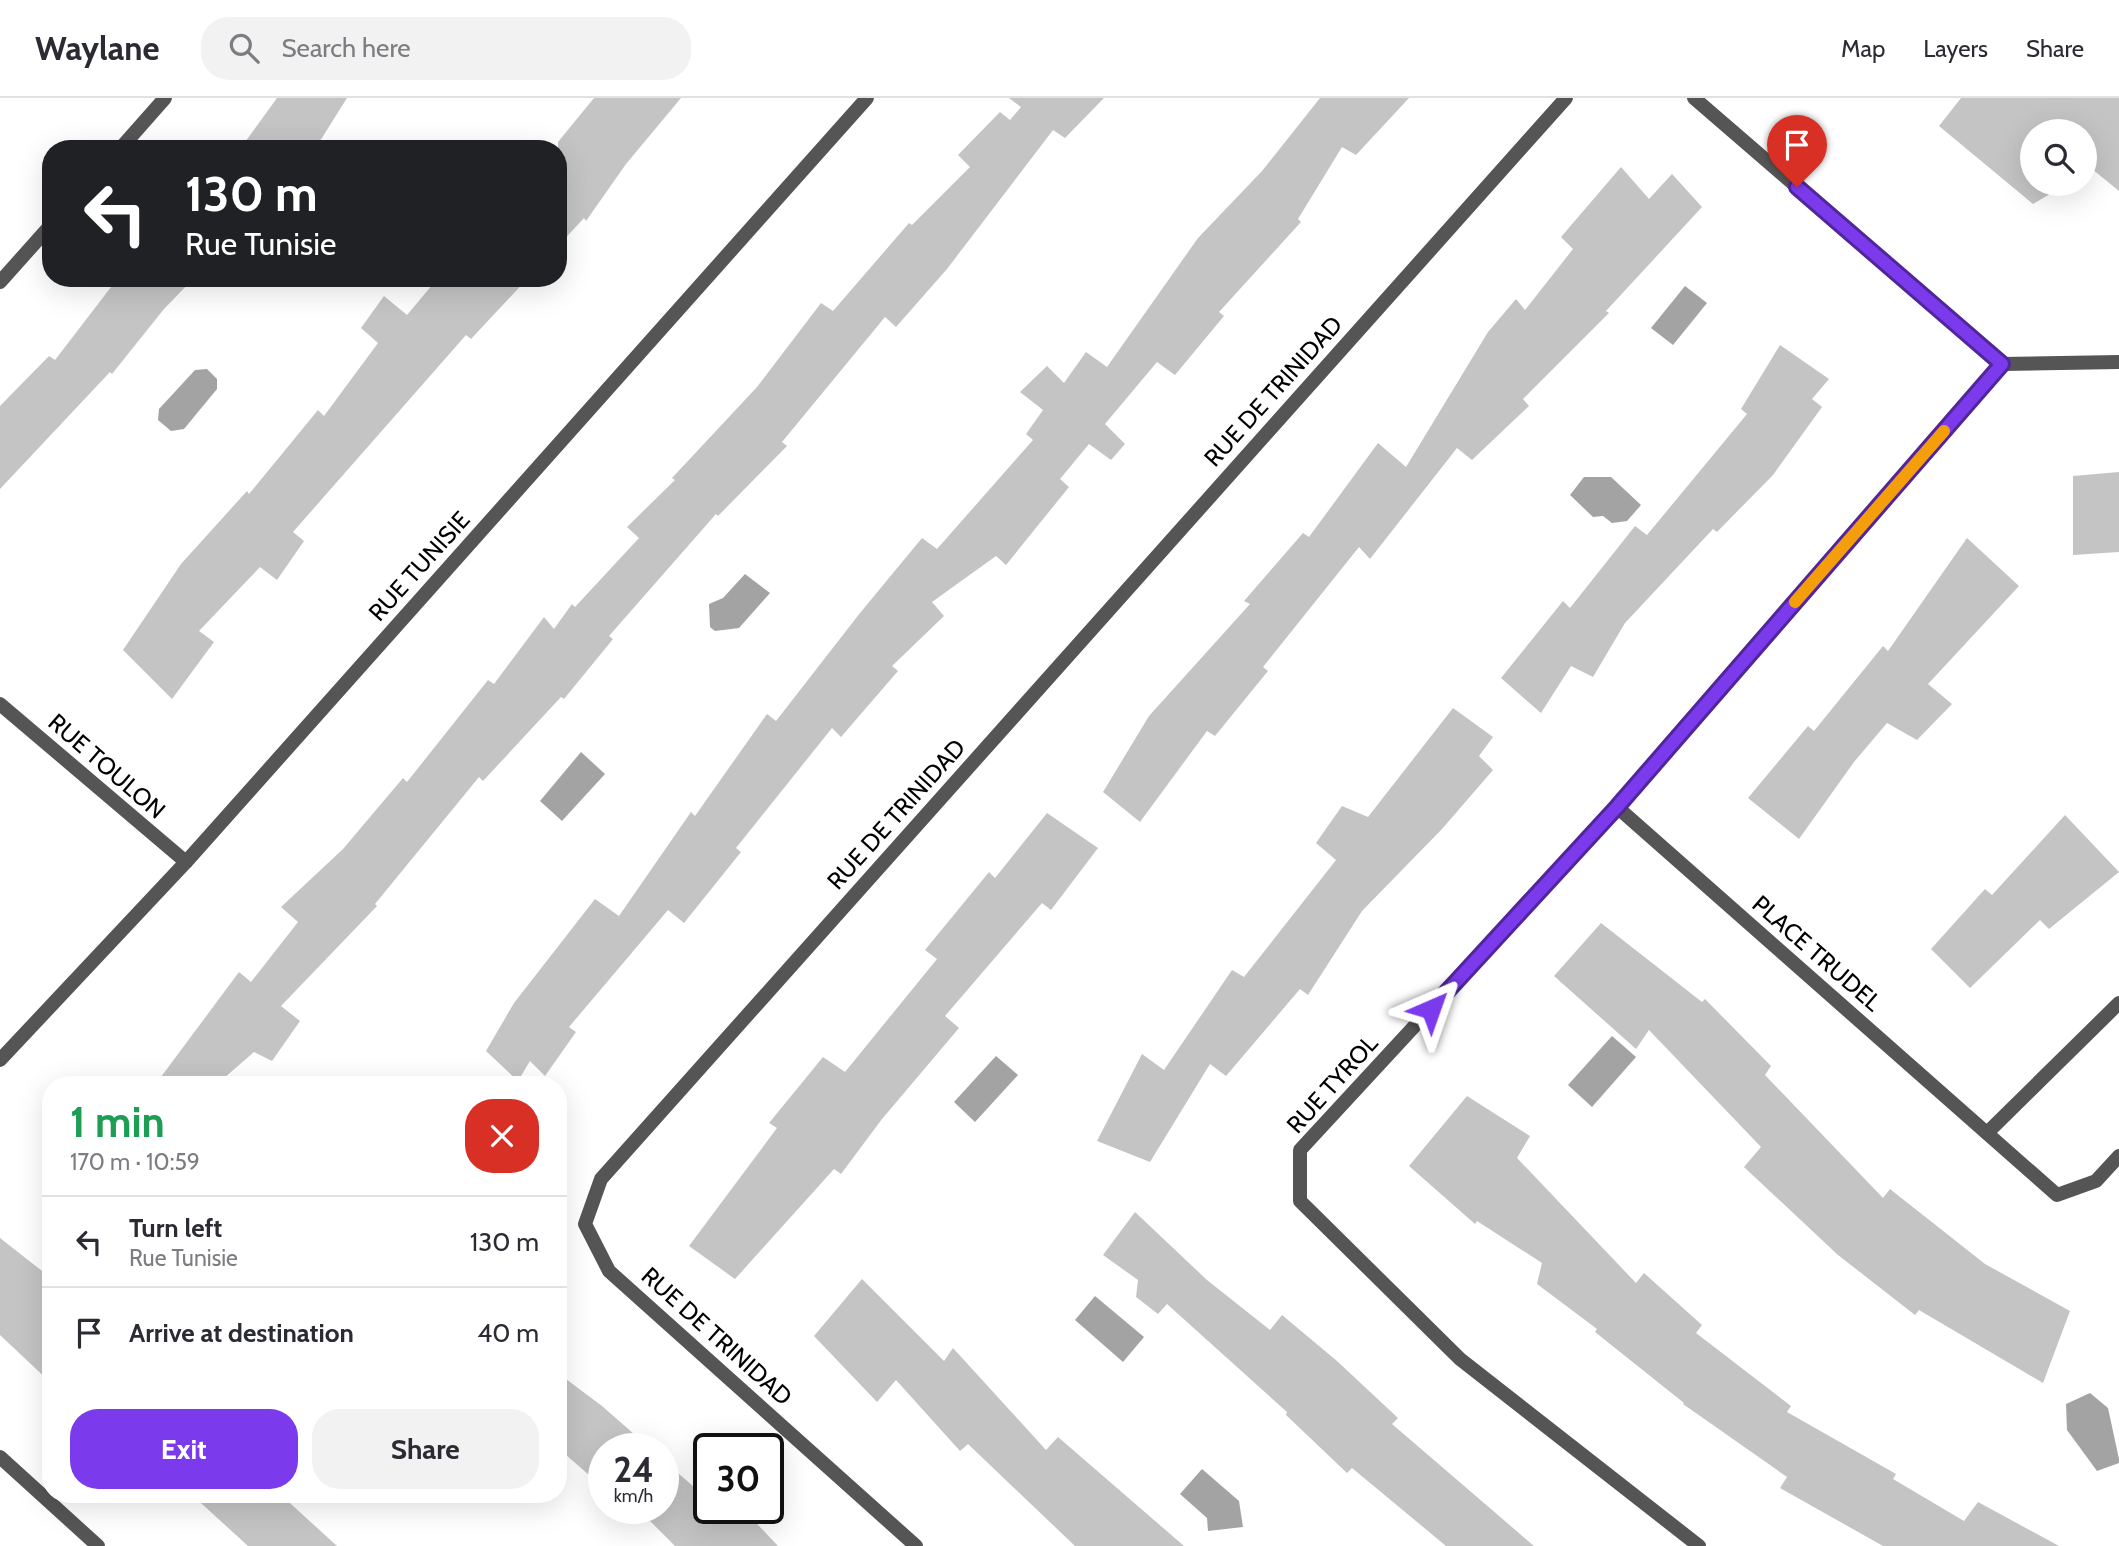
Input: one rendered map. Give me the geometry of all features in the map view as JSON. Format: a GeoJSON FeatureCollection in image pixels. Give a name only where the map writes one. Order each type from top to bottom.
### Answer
{"type":"FeatureCollection","features":[{"type":"Feature","properties":{"kind":"street"},"geometry":{"type":"LineString","coordinates":[[128,140],[165,98]]}},
{"type":"Feature","properties":{"kind":"street","name":"RUE TUNISIE"},"geometry":{"type":"LineString","coordinates":[[0,1060],[186,862],[867,98]]}},
{"type":"Feature","properties":{"kind":"street","name":"RUE DE TRINIDAD"},"geometry":{"type":"LineString","coordinates":[[916,1546],[609,1271],[584,1224],[601,1180],[1566,98]]}},
{"type":"Feature","properties":{"kind":"street"},"geometry":{"type":"LineString","coordinates":[[1694,98],[2002,364],[2119,362]]}},
{"type":"Feature","properties":{"kind":"street"},"geometry":{"type":"LineString","coordinates":[[0,282],[42,236]]}},
{"type":"Feature","properties":{"kind":"street","name":"RUE TYROL"},"geometry":{"type":"LineString","coordinates":[[1699,1546],[1460,1359],[1300,1201],[1300,1150],[1617,807],[2002,364]]}},
{"type":"Feature","properties":{"kind":"street","name":"RUE TOULON"},"geometry":{"type":"LineString","coordinates":[[0,704],[186,862]]}},
{"type":"Feature","properties":{"kind":"street","name":"PLACE TRUDEL"},"geometry":{"type":"LineString","coordinates":[[1617,807],[2057,1195],[2096,1181],[2119,1156]]}},
{"type":"Feature","properties":{"kind":"street"},"geometry":{"type":"LineString","coordinates":[[1987,1133],[2119,1003]]}},
{"type":"Feature","properties":{"kind":"street"},"geometry":{"type":"LineString","coordinates":[[0,1457],[42,1495]]}},
{"type":"Feature","properties":{"kind":"street"},"geometry":{"type":"LineString","coordinates":[[51,1503],[98,1546]]}},
{"type":"Feature","properties":{"kind":"shaded area"},"geometry":{"type":"Polygon","coordinates":[[[1685,286],[1707,303],[1673,345],[1651,328],[1685,286]]]}},
{"type":"Feature","properties":{"kind":"shaded area"},"geometry":{"type":"Polygon","coordinates":[[[207,369],[217,379],[217,389],[184,429],[171,431],[158,420],[159,409],[195,370],[207,369]]]}},
{"type":"Feature","properties":{"kind":"shaded area"},"geometry":{"type":"Polygon","coordinates":[[[1584,477],[1611,477],[1641,505],[1627,521],[1612,523],[1603,516],[1593,517],[1570,495],[1584,477]]]}},
{"type":"Feature","properties":{"kind":"shaded area"},"geometry":{"type":"Polygon","coordinates":[[[745,574],[770,593],[739,628],[715,631],[710,627],[709,604],[723,598],[745,574]]]}},
{"type":"Feature","properties":{"kind":"shaded area"},"geometry":{"type":"Polygon","coordinates":[[[581,752],[605,774],[562,821],[540,801],[581,752]]]}},
{"type":"Feature","properties":{"kind":"shaded area"},"geometry":{"type":"Polygon","coordinates":[[[1612,1036],[1636,1057],[1592,1107],[1568,1085],[1612,1036]]]}},
{"type":"Feature","properties":{"kind":"shaded area"},"geometry":{"type":"Polygon","coordinates":[[[996,1056],[1018,1075],[975,1122],[954,1102],[996,1056]]]}},
{"type":"Feature","properties":{"kind":"shaded area"},"geometry":{"type":"Polygon","coordinates":[[[1095,1296],[1144,1337],[1123,1362],[1075,1320],[1095,1296]]]}},
{"type":"Feature","properties":{"kind":"shaded area"},"geometry":{"type":"Polygon","coordinates":[[[2090,1393],[2108,1408],[2119,1459],[2119,1463],[2097,1471],[2067,1430],[2066,1404],[2090,1393]]]}},
{"type":"Feature","properties":{"kind":"shaded area"},"geometry":{"type":"Polygon","coordinates":[[[1202,1469],[1239,1501],[1243,1527],[1208,1531],[1207,1518],[1180,1494],[1202,1469]]]}},
{"type":"Feature","properties":{"kind":"building"},"geometry":{"type":"Polygon","coordinates":[[[277,98],[347,98],[321,140],[247,140],[277,98]]]}},
{"type":"Feature","properties":{"kind":"building"},"geometry":{"type":"Polygon","coordinates":[[[594,98],[681,98],[626,164],[586,221],[584,218],[567,236],[567,140],[560,140],[594,98]]]}},
{"type":"Feature","properties":{"kind":"building"},"geometry":{"type":"Polygon","coordinates":[[[1009,98],[1104,98],[1065,138],[1053,130],[947,269],[896,327],[885,317],[782,442],[787,446],[718,516],[716,514],[609,636],[613,639],[564,699],[561,697],[483,781],[479,777],[375,904],[377,906],[281,1006],[300,1021],[272,1061],[254,1052],[226,1076],[162,1076],[239,972],[251,982],[298,922],[281,907],[343,849],[403,778],[407,782],[488,680],[494,684],[544,617],[554,629],[572,604],[575,607],[639,538],[627,527],[675,480],[672,478],[757,387],[821,303],[833,311],[909,223],[912,225],[970,167],[958,155],[1000,112],[1010,120],[1021,107],[1009,98]]]}},
{"type":"Feature","properties":{"kind":"building"},"geometry":{"type":"Polygon","coordinates":[[[1320,98],[1409,98],[1356,155],[1342,147],[1298,219],[1301,222],[1219,312],[1224,316],[1175,375],[1157,362],[1105,424],[1125,444],[1111,460],[1089,444],[1060,479],[1069,487],[1006,565],[996,556],[932,602],[944,616],[892,666],[898,671],[841,737],[832,728],[736,848],[741,852],[684,923],[668,910],[569,1027],[576,1032],[545,1076],[530,1061],[521,1076],[513,1076],[486,1051],[514,1003],[595,899],[619,916],[691,812],[695,816],[767,714],[776,721],[922,538],[937,549],[1033,440],[1026,434],[1043,410],[1020,392],[1047,366],[1064,383],[1086,352],[1107,367],[1198,238],[1262,171],[1320,98]]]}},
{"type":"Feature","properties":{"kind":"building"},"geometry":{"type":"Polygon","coordinates":[[[1961,98],[2119,98],[2119,191],[2097,173],[2097,119],[2020,119],[2020,193],[1939,126],[1961,98]]]}},
{"type":"Feature","properties":{"kind":"building"},"geometry":{"type":"Polygon","coordinates":[[[1621,167],[1649,199],[1672,174],[1702,207],[1606,311],[1609,313],[1523,399],[1529,406],[1472,460],[1457,448],[1370,559],[1359,547],[1263,667],[1268,671],[1215,736],[1207,731],[1140,822],[1103,792],[1149,716],[1250,604],[1244,601],[1303,533],[1309,537],[1378,443],[1406,467],[1488,332],[1516,299],[1525,310],[1573,249],[1561,237],[1621,167]]]}},
{"type":"Feature","properties":{"kind":"building"},"geometry":{"type":"Polygon","coordinates":[[[2023,196],[2047,196],[2033,204],[2023,196]]]}},
{"type":"Feature","properties":{"kind":"building"},"geometry":{"type":"Polygon","coordinates":[[[111,287],[185,287],[164,309],[112,374],[110,372],[0,489],[0,406],[49,356],[55,360],[111,287]]]}},
{"type":"Feature","properties":{"kind":"building"},"geometry":{"type":"Polygon","coordinates":[[[430,287],[520,287],[471,339],[466,335],[293,532],[304,541],[277,580],[260,567],[199,631],[214,642],[172,699],[123,650],[181,564],[247,491],[249,494],[318,410],[324,416],[378,343],[361,328],[384,296],[407,315],[430,287]]]}},
{"type":"Feature","properties":{"kind":"building"},"geometry":{"type":"Polygon","coordinates":[[[1780,345],[1829,379],[1812,399],[1822,407],[1773,475],[1717,532],[1713,529],[1625,623],[1593,677],[1571,666],[1541,713],[1501,678],[1563,601],[1570,608],[1635,526],[1647,535],[1747,414],[1741,409],[1780,345]]]}},
{"type":"Feature","properties":{"kind":"building"},"geometry":{"type":"Polygon","coordinates":[[[2119,472],[2119,552],[2073,555],[2073,476],[2119,472]]]}},
{"type":"Feature","properties":{"kind":"building"},"geometry":{"type":"Polygon","coordinates":[[[1967,538],[2019,586],[1928,684],[1952,704],[1917,740],[1887,723],[1854,762],[1799,839],[1748,798],[1808,726],[1814,731],[1883,646],[1888,651],[1967,538]]]}},
{"type":"Feature","properties":{"kind":"building"},"geometry":{"type":"Polygon","coordinates":[[[1453,708],[1493,737],[1479,756],[1493,770],[1442,829],[1362,911],[1308,995],[1300,989],[1226,1076],[1210,1064],[1150,1162],[1097,1141],[1142,1054],[1164,1070],[1232,970],[1244,977],[1336,860],[1316,843],[1342,806],[1368,817],[1453,708]]]}},
{"type":"Feature","properties":{"kind":"building"},"geometry":{"type":"Polygon","coordinates":[[[1047,813],[1098,848],[1051,910],[1042,903],[945,1016],[959,1028],[882,1119],[841,1174],[834,1169],[735,1279],[689,1246],[777,1128],[769,1123],[823,1057],[845,1072],[937,959],[925,950],[989,872],[995,878],[1047,813]]]}},
{"type":"Feature","properties":{"kind":"building"},"geometry":{"type":"Polygon","coordinates":[[[2065,815],[2119,872],[2049,929],[2040,920],[1970,988],[1931,949],[1985,889],[1992,895],[2065,815]]]}},
{"type":"Feature","properties":{"kind":"building"},"geometry":{"type":"Polygon","coordinates":[[[1601,923],[1702,1002],[1705,999],[1771,1066],[1765,1075],[1883,1198],[1890,1189],[1985,1264],[2070,1311],[2043,1383],[1919,1310],[1915,1315],[1838,1255],[1744,1167],[1761,1147],[1649,1030],[1636,1049],[1554,976],[1601,923]]]}},
{"type":"Feature","properties":{"kind":"building"},"geometry":{"type":"Polygon","coordinates":[[[1467,1096],[1530,1136],[1517,1158],[1636,1283],[1644,1273],[1702,1325],[1696,1333],[1791,1406],[1787,1412],[1896,1474],[1893,1479],[1964,1521],[1978,1502],[2059,1546],[1883,1546],[1780,1488],[1787,1477],[1683,1404],[1595,1332],[1597,1329],[1537,1284],[1542,1263],[1477,1221],[1475,1224],[1409,1166],[1467,1096]]]}},
{"type":"Feature","properties":{"kind":"building"},"geometry":{"type":"Polygon","coordinates":[[[1135,1212],[1207,1280],[1270,1330],[1282,1315],[1337,1361],[1398,1418],[1392,1424],[1534,1546],[1446,1546],[1352,1468],[1347,1473],[1286,1415],[1287,1412],[1167,1304],[1158,1314],[1136,1297],[1138,1280],[1103,1255],[1135,1212]]]}},
{"type":"Feature","properties":{"kind":"building"},"geometry":{"type":"Polygon","coordinates":[[[0,1238],[42,1271],[42,1375],[0,1335],[0,1238]]]}},
{"type":"Feature","properties":{"kind":"building"},"geometry":{"type":"Polygon","coordinates":[[[862,1279],[944,1361],[953,1348],[1046,1450],[1058,1437],[1184,1546],[1075,1546],[968,1444],[960,1451],[896,1380],[877,1402],[814,1336],[862,1279]]]}},
{"type":"Feature","properties":{"kind":"building"},"geometry":{"type":"Polygon","coordinates":[[[567,1380],[633,1433],[588,1433],[588,1474],[567,1456],[567,1380]]]}},
{"type":"Feature","properties":{"kind":"building"},"geometry":{"type":"Polygon","coordinates":[[[679,1474],[693,1486],[693,1524],[757,1524],[778,1546],[675,1546],[653,1524],[679,1524],[679,1474]]]}},
{"type":"Feature","properties":{"kind":"building"},"geometry":{"type":"Polygon","coordinates":[[[201,1503],[290,1503],[337,1546],[248,1546],[201,1503]]]}},
{"type":"Feature","properties":{"kind":"slow traffic"},"geometry":{"type":"LineString","coordinates":[[1795,602],[1944,431]]}},
{"type":"Feature","properties":{"kind":"route"},"geometry":{"type":"LineString","coordinates":[[1431,1009],[1617,807],[2002,364],[1797,187]]}}]}
